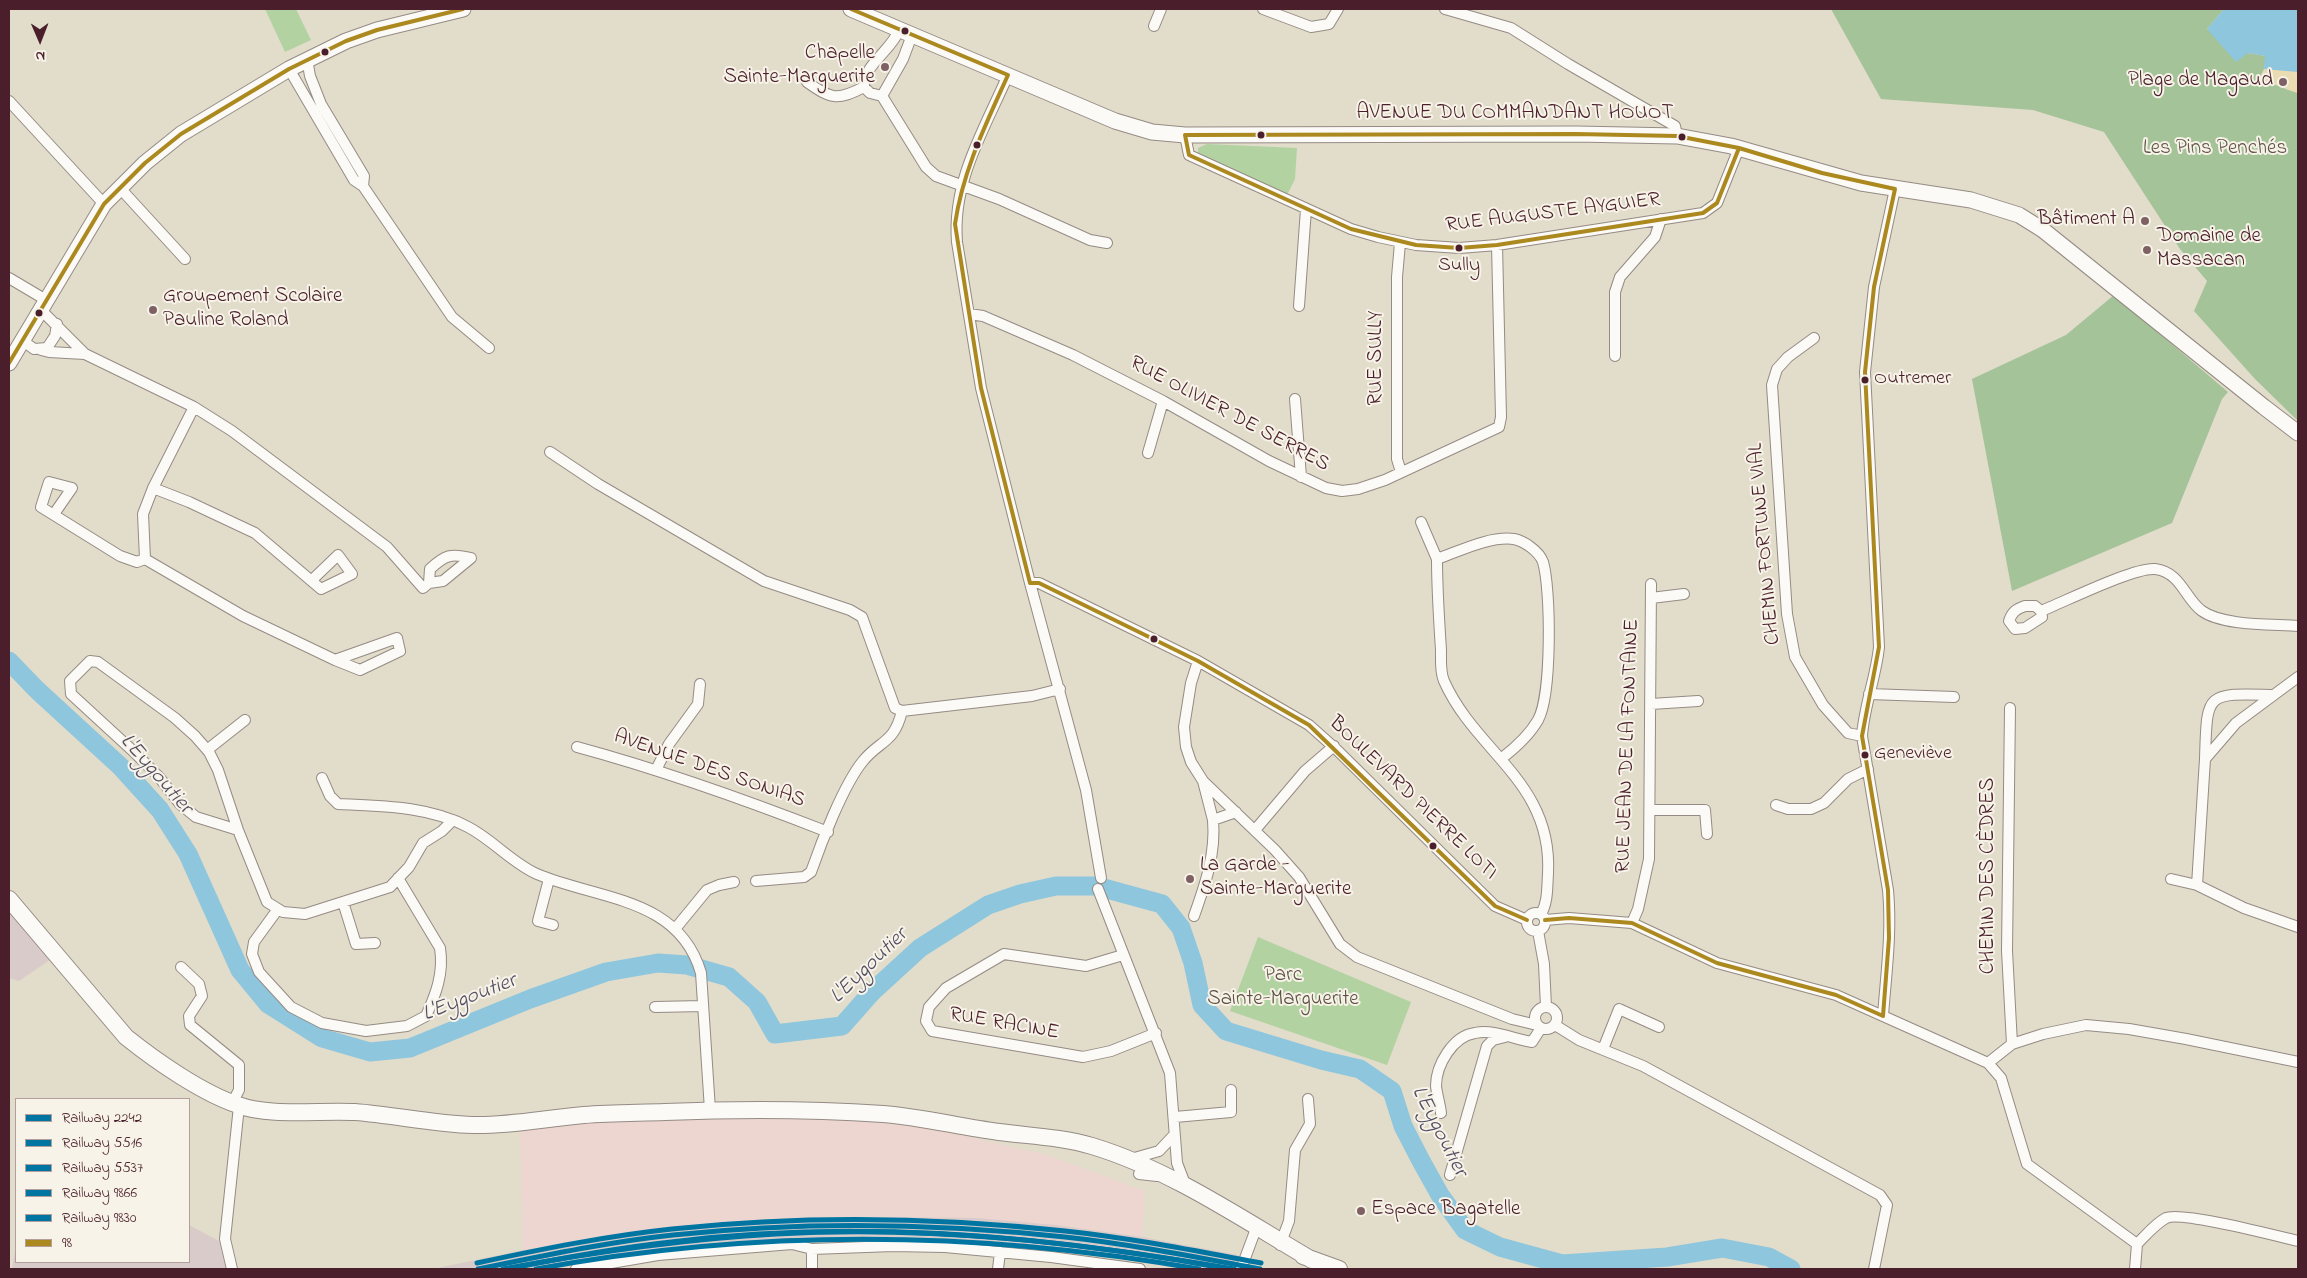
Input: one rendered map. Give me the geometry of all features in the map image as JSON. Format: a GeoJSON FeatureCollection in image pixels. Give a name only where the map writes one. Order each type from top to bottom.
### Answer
{"type":"FeatureCollection","features":[{"type":"Feature","properties":{"kind":"main road"},"geometry":{"type":"LineString","coordinates":[[9,363],[104,204],[119,187],[180,134],[289,69],[346,41],[377,30],[463,9]]}},
{"type":"Feature","properties":{"kind":"main road","name":"AVENUE DU COMMANDANT HOUOT"},"geometry":{"type":"LineString","coordinates":[[851,9],[1115,121],[1152,132],[1184,136],[1610,134],[1677,136],[1739,148],[1822,173],[1895,189],[1970,200],[2019,215],[2043,230],[2298,433]]}},
{"type":"Feature","properties":{"kind":"main road"},"geometry":{"type":"LineString","coordinates":[[9,899],[126,1037],[164,1064],[209,1092],[235,1104],[269,1110],[360,1112],[469,1125],[497,1125],[585,1115],[754,1109],[886,1114],[923,1118],[997,1132],[1150,1171],[1280,1244],[1312,1260],[1339,1269]]}},
{"type":"Feature","properties":{"kind":"main road"},"geometry":{"type":"LineString","coordinates":[[997,1132],[1037,1136],[1090,1145],[1187,1188],[1256,1231]]}},
{"type":"Feature","properties":{"kind":"street"},"geometry":{"type":"LineString","coordinates":[[1154,26],[1161,9]]}},
{"type":"Feature","properties":{"kind":"street"},"geometry":{"type":"LineString","coordinates":[[1263,9],[1311,27],[1329,24],[1338,9]]}},
{"type":"Feature","properties":{"kind":"street"},"geometry":{"type":"LineString","coordinates":[[1444,9],[1511,28],[1568,64],[1675,126],[1677,136]]}},
{"type":"Feature","properties":{"kind":"street"},"geometry":{"type":"LineString","coordinates":[[864,87],[866,74],[890,46],[906,32]]}},
{"type":"Feature","properties":{"kind":"street"},"geometry":{"type":"LineString","coordinates":[[882,96],[903,59],[906,32]]}},
{"type":"Feature","properties":{"kind":"street"},"geometry":{"type":"LineString","coordinates":[[307,59],[314,89],[364,176],[363,186]]}},
{"type":"Feature","properties":{"kind":"street"},"geometry":{"type":"LineString","coordinates":[[289,69],[354,180],[363,186],[452,318],[489,348]]}},
{"type":"Feature","properties":{"kind":"street"},"geometry":{"type":"LineString","coordinates":[[1008,75],[976,145],[961,186],[955,224],[981,388],[1030,583],[1086,790],[1101,878]]}},
{"type":"Feature","properties":{"kind":"street"},"geometry":{"type":"LineString","coordinates":[[807,82],[832,97],[849,95],[864,87]]}},
{"type":"Feature","properties":{"kind":"street"},"geometry":{"type":"LineString","coordinates":[[864,87],[870,93],[882,96],[930,173],[999,199],[1090,240],[1107,243]]}},
{"type":"Feature","properties":{"kind":"street"},"geometry":{"type":"LineString","coordinates":[[9,101],[104,204]]}},
{"type":"Feature","properties":{"kind":"street","name":"RUE AUGUSTE AYGUIER"},"geometry":{"type":"LineString","coordinates":[[1184,136],[1189,155],[1264,187],[1306,209],[1351,229],[1400,243],[1441,248],[1497,245],[1703,213],[1718,203],[1739,148]]}},
{"type":"Feature","properties":{"kind":"street"},"geometry":{"type":"LineString","coordinates":[[119,187],[185,260]]}},
{"type":"Feature","properties":{"kind":"street"},"geometry":{"type":"LineString","coordinates":[[1883,1016],[1890,940],[1890,911],[1862,736],[1869,694],[1878,664],[1879,624],[1869,480],[1865,372],[1874,287],[1895,189]]}},
{"type":"Feature","properties":{"kind":"street"},"geometry":{"type":"LineString","coordinates":[[1299,306],[1306,209]]}},
{"type":"Feature","properties":{"kind":"street"},"geometry":{"type":"LineString","coordinates":[[1615,356],[1614,292],[1620,277],[1655,237],[1661,219]]}},
{"type":"Feature","properties":{"kind":"street","name":"RUE SULLY"},"geometry":{"type":"LineString","coordinates":[[1400,243],[1397,277],[1396,459],[1401,472]]}},
{"type":"Feature","properties":{"kind":"street","name":"RUE OLIVIER DE SERRES"},"geometry":{"type":"LineString","coordinates":[[969,314],[983,316],[1073,355],[1163,401],[1269,462],[1301,477],[1326,488],[1342,491],[1358,489],[1401,472],[1499,427],[1502,417],[1497,245]]}},
{"type":"Feature","properties":{"kind":"street"},"geometry":{"type":"LineString","coordinates":[[9,278],[43,305],[57,324],[85,354],[194,407],[232,431],[388,547],[426,585]]}},
{"type":"Feature","properties":{"kind":"street"},"geometry":{"type":"LineString","coordinates":[[40,349],[51,344],[55,336],[57,324]]}},
{"type":"Feature","properties":{"kind":"street","name":"CHEMIN FORTUNE VIAL"},"geometry":{"type":"LineString","coordinates":[[1814,338],[1788,357],[1777,369],[1772,385],[1787,614],[1795,657],[1823,704],[1848,733],[1862,736]]}},
{"type":"Feature","properties":{"kind":"street"},"geometry":{"type":"LineString","coordinates":[[22,340],[34,349],[49,352],[85,354]]}},
{"type":"Feature","properties":{"kind":"street"},"geometry":{"type":"LineString","coordinates":[[1295,399],[1301,477]]}},
{"type":"Feature","properties":{"kind":"street"},"geometry":{"type":"LineString","coordinates":[[1148,452],[1163,401]]}},
{"type":"Feature","properties":{"kind":"street"},"geometry":{"type":"LineString","coordinates":[[145,559],[143,514],[153,488],[194,407]]}},
{"type":"Feature","properties":{"kind":"street"},"geometry":{"type":"LineString","coordinates":[[550,452],[598,484],[764,581],[850,610],[862,617],[895,708],[902,711],[1032,696],[1060,689]]}},
{"type":"Feature","properties":{"kind":"street"},"geometry":{"type":"LineString","coordinates":[[153,488],[189,502],[255,533],[312,580]]}},
{"type":"Feature","properties":{"kind":"street"},"geometry":{"type":"LineString","coordinates":[[54,514],[120,556],[137,562],[145,559]]}},
{"type":"Feature","properties":{"kind":"street"},"geometry":{"type":"LineString","coordinates":[[1421,522],[1437,559],[1443,679],[1458,708],[1502,758],[1535,805],[1542,822],[1548,865],[1546,903],[1543,917],[1544,927],[1538,931],[1530,930],[1527,920],[1532,914],[1543,917],[1632,923],[1717,963],[1836,995],[1988,1063],[2001,1078],[2027,1164],[2137,1244]]}},
{"type":"Feature","properties":{"kind":"street"},"geometry":{"type":"LineString","coordinates":[[1437,559],[1487,542],[1514,539],[1530,546],[1542,560],[1548,628],[1547,685],[1538,719],[1514,748],[1502,758]]}},
{"type":"Feature","properties":{"kind":"street"},"geometry":{"type":"LineString","coordinates":[[145,559],[243,616],[335,660],[360,670],[400,651],[397,638],[335,660]]}},
{"type":"Feature","properties":{"kind":"street"},"geometry":{"type":"LineString","coordinates":[[2041,611],[2136,572],[2153,569],[2167,572],[2201,610],[2220,619],[2298,626]]}},
{"type":"Feature","properties":{"kind":"street","name":"BOULEVARD PIERRE LOTI"},"geometry":{"type":"LineString","coordinates":[[1030,583],[1039,583],[1198,661],[1309,726],[1334,746],[1495,906],[1527,920]]}},
{"type":"Feature","properties":{"kind":"street","name":"RUE JEAN DE LA FONTAINE"},"geometry":{"type":"LineString","coordinates":[[1632,923],[1638,909],[1649,860],[1651,584]]}},
{"type":"Feature","properties":{"kind":"street","name":"RUE JEAN DE LA FONTAINE"},"geometry":{"type":"LineString","coordinates":[[1651,598],[1684,594]]}},
{"type":"Feature","properties":{"kind":"street"},"geometry":{"type":"LineString","coordinates":[[238,830],[196,817],[180,804],[159,777],[71,694],[70,681],[90,661],[98,662],[175,718],[207,750],[218,770],[238,830],[267,902],[283,912],[305,914],[390,887],[409,867],[423,843],[442,831],[453,820]]}},
{"type":"Feature","properties":{"kind":"street"},"geometry":{"type":"LineString","coordinates":[[1198,661],[1191,683],[1184,728],[1186,747],[1191,762],[1203,780],[1255,830],[1299,877],[1334,935],[1349,952],[1512,1019],[1549,1029],[1555,1026],[1557,1020],[1556,1012],[1546,1007]]}},
{"type":"Feature","properties":{"kind":"street"},"geometry":{"type":"LineString","coordinates":[[2204,759],[2236,723],[2271,695],[2298,677]]}},
{"type":"Feature","properties":{"kind":"street"},"geometry":{"type":"LineString","coordinates":[[656,770],[669,744],[698,704],[700,684]]}},
{"type":"Feature","properties":{"kind":"street"},"geometry":{"type":"LineString","coordinates":[[1869,694],[1954,697]]}},
{"type":"Feature","properties":{"kind":"street"},"geometry":{"type":"LineString","coordinates":[[2197,885],[2206,717],[2210,706],[2218,697],[2230,694],[2271,695]]}},
{"type":"Feature","properties":{"kind":"street"},"geometry":{"type":"LineString","coordinates":[[1651,704],[1698,701]]}},
{"type":"Feature","properties":{"kind":"street","name":"CHEMIN DES CÈDRES"},"geometry":{"type":"LineString","coordinates":[[2010,708],[2007,951],[2012,1044]]}},
{"type":"Feature","properties":{"kind":"street"},"geometry":{"type":"LineString","coordinates":[[756,881],[804,877],[811,872],[859,767],[864,760],[887,741],[899,724],[902,711]]}},
{"type":"Feature","properties":{"kind":"street"},"geometry":{"type":"LineString","coordinates":[[207,750],[245,720]]}},
{"type":"Feature","properties":{"kind":"street"},"geometry":{"type":"LineString","coordinates":[[1255,830],[1305,770],[1334,746]]}},
{"type":"Feature","properties":{"kind":"street","name":"AVENUE DES SONIAS"},"geometry":{"type":"LineString","coordinates":[[577,747],[656,770],[769,809],[828,832]]}},
{"type":"Feature","properties":{"kind":"street"},"geometry":{"type":"LineString","coordinates":[[1776,805],[1788,809],[1811,809],[1824,803],[1848,779],[1868,769]]}},
{"type":"Feature","properties":{"kind":"street"},"geometry":{"type":"LineString","coordinates":[[322,778],[330,796],[338,804],[412,809],[453,820],[469,827],[525,869],[627,902],[654,913],[675,928],[695,953],[701,973],[710,1110]]}},
{"type":"Feature","properties":{"kind":"street"},"geometry":{"type":"LineString","coordinates":[[1194,916],[1211,863],[1214,838],[1213,820],[1203,780]]}},
{"type":"Feature","properties":{"kind":"street"},"geometry":{"type":"LineString","coordinates":[[1650,810],[1705,810],[1707,834]]}},
{"type":"Feature","properties":{"kind":"street"},"geometry":{"type":"LineString","coordinates":[[1213,820],[1236,812]]}},
{"type":"Feature","properties":{"kind":"street"},"geometry":{"type":"LineString","coordinates":[[278,909],[254,942],[252,954],[259,972],[291,1007],[322,1023],[366,1031],[407,1026],[426,1016],[438,990],[442,961],[440,948],[398,878]]}},
{"type":"Feature","properties":{"kind":"street"},"geometry":{"type":"LineString","coordinates":[[549,878],[538,921],[553,925]]}},
{"type":"Feature","properties":{"kind":"street"},"geometry":{"type":"LineString","coordinates":[[2171,879],[2197,885],[2244,908],[2298,927]]}},
{"type":"Feature","properties":{"kind":"street"},"geometry":{"type":"LineString","coordinates":[[675,928],[707,890],[734,882]]}},
{"type":"Feature","properties":{"kind":"street"},"geometry":{"type":"LineString","coordinates":[[1098,889],[1156,1033],[1170,1073],[1175,1117],[1174,1135],[1177,1163],[1187,1188]]}},
{"type":"Feature","properties":{"kind":"street"},"geometry":{"type":"LineString","coordinates":[[343,902],[356,944],[375,943]]}},
{"type":"Feature","properties":{"kind":"street"},"geometry":{"type":"LineString","coordinates":[[1538,931],[1544,964],[1546,1007]]}},
{"type":"Feature","properties":{"kind":"street","name":"RUE RACINE"},"geometry":{"type":"LineString","coordinates":[[1123,955],[1086,966],[1004,954],[946,988],[928,1007],[926,1021],[932,1031],[1083,1057],[1111,1051],[1156,1033]]}},
{"type":"Feature","properties":{"kind":"street"},"geometry":{"type":"LineString","coordinates":[[181,967],[199,984],[202,996],[190,1016],[190,1025],[239,1065],[239,1090],[235,1104],[225,1239],[232,1269]]}},
{"type":"Feature","properties":{"kind":"street"},"geometry":{"type":"LineString","coordinates":[[655,1007],[703,1006]]}},
{"type":"Feature","properties":{"kind":"street"},"geometry":{"type":"LineString","coordinates":[[1442,1113],[1436,1085],[1441,1066],[1451,1047],[1462,1038],[1475,1032],[1511,1035],[1532,1042],[1539,1026],[1536,1013],[1546,1007]]}},
{"type":"Feature","properties":{"kind":"street"},"geometry":{"type":"LineString","coordinates":[[1603,1049],[1619,1010],[1659,1027]]}},
{"type":"Feature","properties":{"kind":"street"},"geometry":{"type":"LineString","coordinates":[[1555,1026],[1579,1040],[1644,1066],[1880,1195],[1887,1205],[1874,1269]]}},
{"type":"Feature","properties":{"kind":"street"},"geometry":{"type":"LineString","coordinates":[[1988,1063],[2012,1044],[2043,1034],[2086,1026],[2158,1034],[2298,1062]]}},
{"type":"Feature","properties":{"kind":"street"},"geometry":{"type":"LineString","coordinates":[[1450,1175],[1487,1046],[1493,1040],[1511,1035]]}},
{"type":"Feature","properties":{"kind":"street"},"geometry":{"type":"LineString","coordinates":[[1175,1117],[1232,1112],[1231,1090]]}},
{"type":"Feature","properties":{"kind":"street"},"geometry":{"type":"LineString","coordinates":[[1280,1244],[1289,1221],[1295,1150],[1310,1124],[1308,1099]]}},
{"type":"Feature","properties":{"kind":"street"},"geometry":{"type":"LineString","coordinates":[[1174,1135],[1159,1151],[1150,1171],[1172,1172],[1177,1163]]}},
{"type":"Feature","properties":{"kind":"street"},"geometry":{"type":"LineString","coordinates":[[2135,1269],[2137,1244],[2153,1227],[2168,1217],[2188,1218],[2298,1241]]}},
{"type":"Feature","properties":{"kind":"street"},"geometry":{"type":"LineString","coordinates":[[1241,1269],[1256,1231]]}},
{"type":"Feature","properties":{"kind":"street"},"geometry":{"type":"LineString","coordinates":[[576,1269],[658,1255],[792,1244],[812,1249],[893,1246],[945,1247],[1140,1269]]}},
{"type":"Feature","properties":{"kind":"street"},"geometry":{"type":"LineString","coordinates":[[812,1249],[812,1269]]}},
{"type":"Feature","properties":{"kind":"street"},"geometry":{"type":"LineString","coordinates":[[998,1269],[1000,1252]]}},
{"type":"Feature","properties":{"kind":"shaded area"},"geometry":{"type":"Polygon","coordinates":[[[9,910],[51,959],[19,981],[9,978],[9,910]]]}},
{"type":"Feature","properties":{"kind":"shaded area"},"geometry":{"type":"Polygon","coordinates":[[[810,1118],[904,1122],[1047,1155],[1145,1191],[1142,1237],[1055,1225],[862,1217],[786,1218],[702,1224],[523,1250],[520,1129],[581,1120],[810,1118]]]}},
{"type":"Feature","properties":{"kind":"shaded area"},"geometry":{"type":"Polygon","coordinates":[[[786,1218],[976,1218],[1055,1225],[1142,1237],[1238,1255],[1234,1269],[1182,1269],[1080,1252],[1020,1245],[899,1237],[837,1237],[731,1242],[662,1249],[610,1255],[535,1269],[433,1269],[523,1250],[702,1224],[786,1218]]]}},
{"type":"Feature","properties":{"kind":"shaded area"},"geometry":{"type":"Polygon","coordinates":[[[190,1226],[219,1241],[226,1269],[12,1269],[15,1251],[15,1263],[190,1263],[190,1226]]]}},
{"type":"Feature","properties":{"kind":"green space"},"geometry":{"type":"Polygon","coordinates":[[[265,9],[296,9],[311,40],[285,52],[265,9]]]}},
{"type":"Feature","properties":{"kind":"green space","name":"Les Pins Penchés"},"geometry":{"type":"Polygon","coordinates":[[[1831,9],[2224,9],[2207,29],[2248,53],[2266,56],[2264,69],[2259,79],[2298,93],[2298,421],[2255,379],[2194,311],[2207,281],[2180,249],[2104,132],[2033,110],[1881,99],[1831,9]]]}},
{"type":"Feature","properties":{"kind":"green space"},"geometry":{"type":"Polygon","coordinates":[[[1207,144],[1297,148],[1295,179],[1287,195],[1198,154],[1198,148],[1207,144]]]}},
{"type":"Feature","properties":{"kind":"green space"},"geometry":{"type":"Polygon","coordinates":[[[2114,295],[2228,392],[2222,399],[2172,523],[2012,591],[1972,379],[2066,335],[2114,295]]]}},
{"type":"Feature","properties":{"kind":"green space","name":"Parc Sainte-Marguerite"},"geometry":{"type":"Polygon","coordinates":[[[1258,937],[1411,1002],[1387,1065],[1230,1011],[1258,937]]]}},
{"type":"Feature","properties":{"kind":"sand","name":"Plage de Magaud"},"geometry":{"type":"Polygon","coordinates":[[[2267,66],[2298,68],[2298,93],[2259,79],[2267,66]]]}},
{"type":"Feature","properties":{"kind":"water"},"geometry":{"type":"Polygon","coordinates":[[[2224,9],[2298,9],[2298,72],[2264,69],[2265,56],[2248,53],[2236,62],[2207,29],[2224,9]]]}},
{"type":"Feature","properties":{"kind":"waterway","name":"L'Eygoutier"},"geometry":{"type":"LineString","coordinates":[[9,661],[37,690],[121,767],[160,810],[188,854],[240,970],[268,1004],[322,1038],[370,1052],[410,1048],[530,999],[606,972],[658,963],[687,965],[729,977],[757,1002],[775,1034],[842,1026],[872,992],[920,948],[988,905],[1020,894],[1056,886],[1096,886],[1162,904],[1181,928],[1193,963],[1202,1005],[1226,1031],[1321,1060],[1360,1069],[1392,1091],[1403,1126],[1420,1159],[1440,1195],[1465,1230],[1500,1247],[1562,1264],[1667,1257],[1722,1248],[1769,1257],[1791,1269]]}},
{"type":"Feature","properties":{"kind":"rail line","name":"9866"},"geometry":{"type":"LineString","coordinates":[[477,1263],[623,1235],[721,1224],[820,1220],[918,1221],[1016,1226],[1139,1241],[1261,1263]]}},
{"type":"Feature","properties":{"kind":"rail line","name":"2242"},"geometry":{"type":"LineString","coordinates":[[478,1269],[599,1245],[648,1238],[722,1230],[820,1226],[918,1227],[1016,1232],[1138,1247],[1260,1269]]}},
{"type":"Feature","properties":{"kind":"rail line","name":"5516"},"geometry":{"type":"LineString","coordinates":[[508,1269],[630,1247],[671,1242],[741,1235],[880,1231],[1020,1239],[1090,1247],[1228,1269]]}},
{"type":"Feature","properties":{"kind":"rail line","name":"5537"},"geometry":{"type":"LineString","coordinates":[[503,1269],[571,1257],[673,1243],[742,1236],[834,1232],[949,1234],[1006,1238],[1120,1251],[1234,1269]]}},
{"type":"Feature","properties":{"kind":"rail line","name":"9830"},"geometry":{"type":"LineString","coordinates":[[536,1269],[702,1246],[868,1239],[950,1241],[1033,1247],[1116,1256],[1199,1269]]}},
{"type":"Feature","properties":{"kind":"transit line","name":"98"},"geometry":{"type":"LineString","coordinates":[[9,363],[104,204],[145,163],[181,134],[289,69],[346,41],[377,30],[463,9]]}},
{"type":"Feature","properties":{"kind":"transit line","name":"98"},"geometry":{"type":"LineString","coordinates":[[851,9],[1008,75]]}},
{"type":"Feature","properties":{"kind":"transit line","name":"98"},"geometry":{"type":"LineString","coordinates":[[1008,75],[969,166],[955,224],[981,388],[1030,583]]}},
{"type":"Feature","properties":{"kind":"transit line","name":"98"},"geometry":{"type":"LineString","coordinates":[[1576,134],[1677,136],[1739,148],[1717,203],[1703,213],[1497,245],[1459,248],[1416,245],[1351,229],[1189,155],[1185,135],[1576,134]]}},
{"type":"Feature","properties":{"kind":"transit line","name":"98"},"geometry":{"type":"LineString","coordinates":[[1739,148],[1822,173],[1895,189]]}},
{"type":"Feature","properties":{"kind":"transit line","name":"98"},"geometry":{"type":"LineString","coordinates":[[1883,1016],[1889,938],[1888,890],[1862,736],[1879,647],[1865,372],[1874,287],[1895,189]]}},
{"type":"Feature","properties":{"kind":"transit line","name":"98"},"geometry":{"type":"LineString","coordinates":[[1030,583],[1039,583],[1198,661],[1309,725],[1495,906],[1527,920]]}},
{"type":"Feature","properties":{"kind":"transit line","name":"98"},"geometry":{"type":"LineString","coordinates":[[1545,920],[1569,918],[1632,923],[1717,963],[1836,995],[1883,1016]]}},
{"type":"Feature","properties":{"kind":"place","name":"Chapelle Sainte-Marguerite"},"geometry":{"type":"Point","coordinates":[885,67]}},
{"type":"Feature","properties":{"kind":"place","name":"Plage de Magaud"},"geometry":{"type":"Point","coordinates":[2283,82]}},
{"type":"Feature","properties":{"kind":"place","name":"Bâtiment A"},"geometry":{"type":"Point","coordinates":[2145,221]}},
{"type":"Feature","properties":{"kind":"place","name":"Sully"},"geometry":{"type":"Point","coordinates":[1459,248]}},
{"type":"Feature","properties":{"kind":"place","name":"Domaine de Massacan"},"geometry":{"type":"Point","coordinates":[2147,250]}},
{"type":"Feature","properties":{"kind":"place","name":"Groupement Scolaire Pauline Roland"},"geometry":{"type":"Point","coordinates":[153,310]}},
{"type":"Feature","properties":{"kind":"place","name":"Outremer"},"geometry":{"type":"Point","coordinates":[1865,380]}},
{"type":"Feature","properties":{"kind":"place","name":"Geneviève"},"geometry":{"type":"Point","coordinates":[1865,755]}},
{"type":"Feature","properties":{"kind":"place","name":"La Garde - Sainte-Marguerite"},"geometry":{"type":"Point","coordinates":[1190,879]}},
{"type":"Feature","properties":{"kind":"place","name":"Espace Bagatelle"},"geometry":{"type":"Point","coordinates":[1361,1211]}}]}
